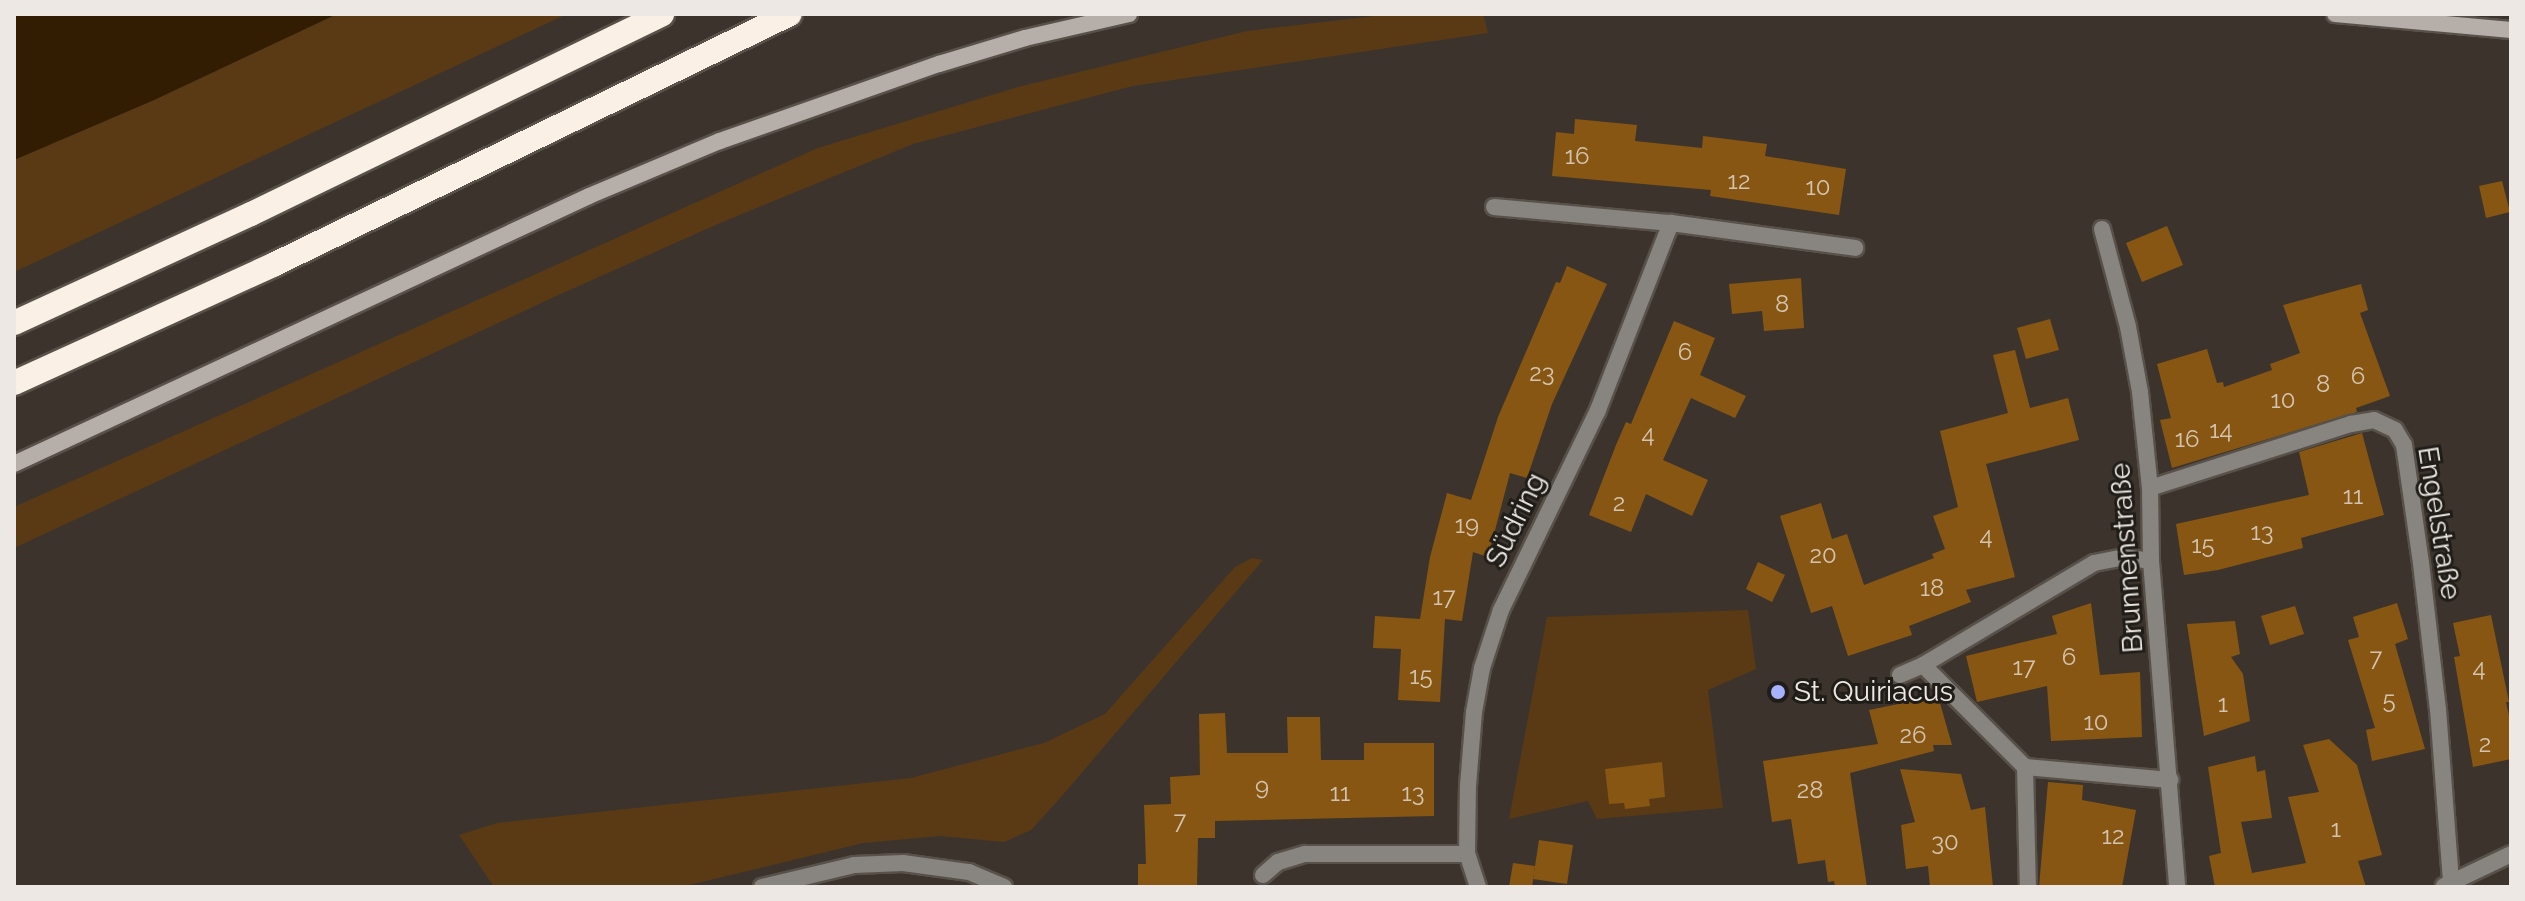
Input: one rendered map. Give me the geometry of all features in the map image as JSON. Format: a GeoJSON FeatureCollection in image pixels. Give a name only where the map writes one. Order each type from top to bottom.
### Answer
{"type":"FeatureCollection","features":[{"type":"Feature","properties":{"kind":"highway"},"geometry":{"type":"LineString","coordinates":[[14,323],[251,214],[662,14]]}},
{"type":"Feature","properties":{"kind":"highway"},"geometry":{"type":"LineString","coordinates":[[14,383],[275,264],[790,14]]}},
{"type":"Feature","properties":{"kind":"main road"},"geometry":{"type":"LineString","coordinates":[[14,464],[589,196],[720,141],[939,64],[1025,38],[1129,14]]}},
{"type":"Feature","properties":{"kind":"main road"},"geometry":{"type":"LineString","coordinates":[[2335,14],[2511,30]]}},
{"type":"Feature","properties":{"kind":"street"},"geometry":{"type":"LineString","coordinates":[[1494,207],[1671,223],[1855,248]]}},
{"type":"Feature","properties":{"kind":"street","name":"Südring"},"geometry":{"type":"LineString","coordinates":[[1478,887],[1467,854],[1473,727],[1482,668],[1501,610],[1598,410],[1671,223]]}},
{"type":"Feature","properties":{"kind":"street","name":"Brunnenstraße"},"geometry":{"type":"LineString","coordinates":[[2102,229],[2128,327],[2140,392],[2150,488],[2151,561],[2177,887]]}},
{"type":"Feature","properties":{"kind":"street","name":"Engelstraße"},"geometry":{"type":"LineString","coordinates":[[2150,488],[2351,424],[2374,420],[2395,430],[2404,445],[2438,709],[2447,884]]}},
{"type":"Feature","properties":{"kind":"street"},"geometry":{"type":"LineString","coordinates":[[1900,675],[1923,665],[2094,563],[2125,557],[2151,561]]}},
{"type":"Feature","properties":{"kind":"street"},"geometry":{"type":"LineString","coordinates":[[1923,665],[2025,767],[2170,780]]}},
{"type":"Feature","properties":{"kind":"street"},"geometry":{"type":"LineString","coordinates":[[2025,767],[2028,887]]}},
{"type":"Feature","properties":{"kind":"street"},"geometry":{"type":"LineString","coordinates":[[1263,875],[1278,862],[1305,854],[1467,854]]}},
{"type":"Feature","properties":{"kind":"street"},"geometry":{"type":"LineString","coordinates":[[2447,884],[2511,854]]}},
{"type":"Feature","properties":{"kind":"street"},"geometry":{"type":"LineString","coordinates":[[762,887],[854,865],[903,863],[969,872],[1004,887]]}},
{"type":"Feature","properties":{"kind":"shaded area"},"geometry":{"type":"Polygon","coordinates":[[[14,14],[337,14],[154,100],[14,160],[14,14]]]}},
{"type":"Feature","properties":{"kind":"shaded area"},"geometry":{"type":"Polygon","coordinates":[[[337,14],[567,14],[14,272],[14,160],[154,100],[337,14]]]}},
{"type":"Feature","properties":{"kind":"shaded area"},"geometry":{"type":"Polygon","coordinates":[[[1392,14],[1483,14],[1488,33],[1133,86],[913,144],[720,223],[554,297],[14,548],[14,507],[818,148],[1018,87],[1247,31],[1392,14]]]}},
{"type":"Feature","properties":{"kind":"shaded area"},"geometry":{"type":"Polygon","coordinates":[[[1252,558],[1263,560],[1062,796],[1031,830],[1004,842],[940,836],[863,843],[681,887],[494,887],[459,835],[497,823],[911,778],[1044,743],[1105,714],[1235,567],[1252,558]]]}},
{"type":"Feature","properties":{"kind":"shaded area"},"geometry":{"type":"Polygon","coordinates":[[[1748,610],[1756,669],[1708,690],[1723,808],[1597,819],[1588,801],[1509,819],[1547,617],[1748,610]]]}},
{"type":"Feature","properties":{"kind":"building"},"geometry":{"type":"Polygon","coordinates":[[[1575,119],[1637,125],[1635,141],[1702,148],[1703,136],[1767,144],[1765,156],[1846,169],[1839,215],[1710,196],[1711,190],[1552,176],[1556,132],[1574,134],[1575,119]]]}},
{"type":"Feature","properties":{"kind":"building"},"geometry":{"type":"Polygon","coordinates":[[[2502,181],[2510,212],[2486,218],[2479,186],[2502,181]]]}},
{"type":"Feature","properties":{"kind":"building"},"geometry":{"type":"Polygon","coordinates":[[[2167,226],[2183,265],[2142,282],[2126,243],[2167,226]]]}},
{"type":"Feature","properties":{"kind":"building"},"geometry":{"type":"Polygon","coordinates":[[[1567,266],[1607,284],[1552,404],[1527,478],[1510,473],[1488,557],[1473,552],[1462,621],[1445,619],[1440,702],[1398,700],[1401,649],[1373,648],[1375,616],[1420,619],[1430,557],[1447,493],[1471,500],[1498,417],[1556,282],[1560,283],[1567,266]]]}},
{"type":"Feature","properties":{"kind":"building"},"geometry":{"type":"Polygon","coordinates":[[[1801,278],[1804,328],[1764,331],[1762,311],[1732,314],[1729,284],[1801,278]]]}},
{"type":"Feature","properties":{"kind":"building"},"geometry":{"type":"Polygon","coordinates":[[[2361,284],[2368,310],[2360,313],[2390,396],[2356,408],[2357,412],[2172,468],[2160,420],[2171,418],[2157,364],[2207,349],[2217,383],[2223,382],[2224,387],[2272,370],[2270,364],[2300,353],[2283,305],[2361,284]]]}},
{"type":"Feature","properties":{"kind":"building"},"geometry":{"type":"Polygon","coordinates":[[[2050,319],[2059,350],[2026,359],[2017,328],[2050,319]]]}},
{"type":"Feature","properties":{"kind":"building"},"geometry":{"type":"Polygon","coordinates":[[[1674,321],[1715,338],[1700,375],[1746,396],[1735,418],[1691,398],[1663,460],[1708,480],[1692,516],[1646,494],[1631,532],[1589,515],[1626,422],[1631,424],[1674,321]]]}},
{"type":"Feature","properties":{"kind":"building"},"geometry":{"type":"Polygon","coordinates":[[[2015,350],[2030,408],[2068,398],[2079,440],[1986,464],[2015,577],[1966,590],[1971,602],[1909,626],[1912,635],[1848,656],[1832,606],[1811,613],[1780,516],[1821,503],[1832,539],[1847,534],[1864,585],[1934,558],[1932,554],[1945,549],[1933,516],[1958,507],[1940,431],[2008,413],[1993,355],[2015,350]]]}},
{"type":"Feature","properties":{"kind":"building"},"geometry":{"type":"Polygon","coordinates":[[[2362,433],[2384,515],[2301,538],[2303,548],[2218,570],[2184,575],[2176,524],[2309,495],[2299,452],[2362,433]]]}},
{"type":"Feature","properties":{"kind":"building"},"geometry":{"type":"Polygon","coordinates":[[[1758,562],[1785,575],[1772,602],[1746,589],[1758,562]]]}},
{"type":"Feature","properties":{"kind":"building"},"geometry":{"type":"Polygon","coordinates":[[[2091,603],[2100,675],[2140,672],[2142,737],[2051,741],[2047,686],[1977,702],[1966,656],[2057,634],[2052,616],[2091,603]]]}},
{"type":"Feature","properties":{"kind":"building"},"geometry":{"type":"Polygon","coordinates":[[[2397,603],[2408,639],[2395,644],[2425,749],[2372,761],[2366,730],[2375,728],[2348,640],[2359,637],[2353,617],[2397,603]]]}},
{"type":"Feature","properties":{"kind":"building"},"geometry":{"type":"Polygon","coordinates":[[[2295,606],[2304,634],[2270,645],[2261,616],[2295,606]]]}},
{"type":"Feature","properties":{"kind":"building"},"geometry":{"type":"Polygon","coordinates":[[[2491,615],[2509,702],[2506,702],[2511,725],[2511,759],[2473,767],[2454,657],[2460,656],[2453,623],[2491,615]]]}},
{"type":"Feature","properties":{"kind":"building"},"geometry":{"type":"Polygon","coordinates":[[[2235,621],[2240,654],[2231,657],[2243,674],[2250,721],[2204,736],[2187,624],[2235,621]]]}},
{"type":"Feature","properties":{"kind":"building"},"geometry":{"type":"Polygon","coordinates":[[[1938,696],[1952,745],[1933,745],[1934,751],[1850,773],[1867,887],[1835,887],[1834,881],[1828,882],[1825,860],[1798,864],[1791,819],[1772,822],[1763,761],[1878,744],[1869,710],[1938,696]]]}},
{"type":"Feature","properties":{"kind":"building"},"geometry":{"type":"Polygon","coordinates":[[[1225,713],[1227,753],[1288,753],[1287,717],[1320,717],[1321,760],[1364,760],[1364,743],[1434,743],[1434,816],[1215,821],[1215,838],[1198,838],[1197,887],[1138,887],[1138,864],[1146,864],[1144,805],[1171,804],[1170,777],[1200,775],[1199,714],[1225,713]]]}},
{"type":"Feature","properties":{"kind":"building"},"geometry":{"type":"Polygon","coordinates":[[[2329,739],[2357,765],[2382,855],[2358,861],[2366,887],[2215,887],[2209,856],[2221,853],[2208,767],[2255,756],[2257,772],[2265,770],[2272,818],[2241,822],[2252,873],[2306,863],[2288,797],[2319,792],[2303,745],[2329,739]]]}},
{"type":"Feature","properties":{"kind":"building"},"geometry":{"type":"Polygon","coordinates":[[[1662,762],[1665,797],[1649,799],[1650,806],[1625,809],[1624,803],[1609,804],[1605,769],[1662,762]]]}},
{"type":"Feature","properties":{"kind":"building"},"geometry":{"type":"Polygon","coordinates":[[[1900,769],[1961,774],[1971,810],[1985,807],[1993,887],[1930,887],[1928,866],[1906,869],[1901,825],[1915,822],[1900,769]]]}},
{"type":"Feature","properties":{"kind":"building"},"geometry":{"type":"Polygon","coordinates":[[[2048,782],[2083,785],[2082,800],[2136,810],[2122,887],[2039,887],[2048,782]]]}},
{"type":"Feature","properties":{"kind":"building"},"geometry":{"type":"Polygon","coordinates":[[[1539,840],[1573,845],[1567,884],[1533,879],[1539,840]]]}},
{"type":"Feature","properties":{"kind":"building"},"geometry":{"type":"Polygon","coordinates":[[[1513,863],[1535,866],[1532,887],[1509,887],[1513,863]]]}},
{"type":"Feature","properties":{"kind":"place","name":"St. Quiriacus"},"geometry":{"type":"Point","coordinates":[1778,692]}}]}
